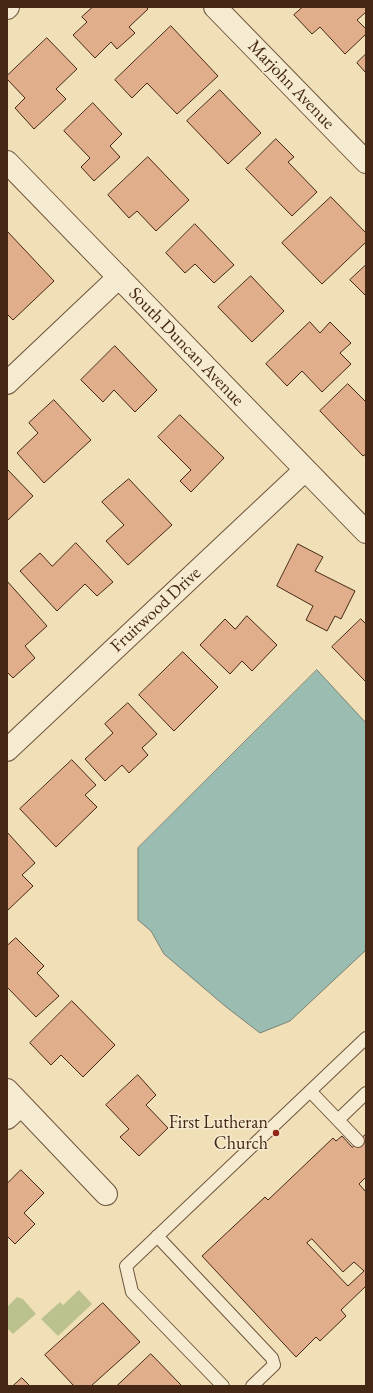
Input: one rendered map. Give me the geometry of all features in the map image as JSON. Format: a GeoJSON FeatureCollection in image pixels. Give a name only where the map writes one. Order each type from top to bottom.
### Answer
{"type":"FeatureCollection","features":[{"type":"Feature","properties":{"kind":"street","name":"Marjohn Avenue"},"geometry":{"type":"LineString","coordinates":[[215,7],[366,162]]}},
{"type":"Feature","properties":{"kind":"street","name":"South Duncan Avenue"},"geometry":{"type":"LineString","coordinates":[[7,162],[366,532]]}},
{"type":"Feature","properties":{"kind":"street"},"geometry":{"type":"LineString","coordinates":[[7,383],[119,277]]}},
{"type":"Feature","properties":{"kind":"street","name":"Fruitwood Drive"},"geometry":{"type":"LineString","coordinates":[[7,750],[305,470]]}},
{"type":"Feature","properties":{"kind":"street"},"geometry":{"type":"LineString","coordinates":[[12,1105],[106,1194]]}},
{"type":"Feature","properties":{"kind":"lane"},"geometry":{"type":"LineString","coordinates":[[223,1386],[132,1292],[126,1266],[366,1038]]}},
{"type":"Feature","properties":{"kind":"lane"},"geometry":{"type":"LineString","coordinates":[[310,1091],[358,1141]]}},
{"type":"Feature","properties":{"kind":"lane"},"geometry":{"type":"LineString","coordinates":[[338,1120],[366,1093]]}},
{"type":"Feature","properties":{"kind":"lane"},"geometry":{"type":"LineString","coordinates":[[157,1236],[272,1358],[274,1365],[252,1386]]}},
{"type":"Feature","properties":{"kind":"green space"},"geometry":{"type":"Polygon","coordinates":[[[79,1290],[92,1304],[58,1336],[41,1319],[60,1302],[63,1305],[79,1290]]]}},
{"type":"Feature","properties":{"kind":"green space"},"geometry":{"type":"Polygon","coordinates":[[[17,1297],[23,1299],[36,1314],[13,1334],[7,1328],[7,1307],[17,1297]]]}},
{"type":"Feature","properties":{"kind":"water"},"geometry":{"type":"Polygon","coordinates":[[[317,670],[366,723],[366,950],[290,1021],[260,1033],[225,1006],[164,954],[151,931],[138,920],[138,848],[317,670]]]}},
{"type":"Feature","properties":{"kind":"building"},"geometry":{"type":"Polygon","coordinates":[[[93,7],[146,7],[148,9],[129,27],[135,33],[117,49],[111,42],[95,58],[73,35],[87,22],[82,17],[93,7]]]}},
{"type":"Feature","properties":{"kind":"building"},"geometry":{"type":"Polygon","coordinates":[[[303,7],[364,7],[366,12],[357,20],[366,29],[366,34],[345,54],[320,27],[312,34],[294,15],[303,7]]]}},
{"type":"Feature","properties":{"kind":"building"},"geometry":{"type":"Polygon","coordinates":[[[171,26],[218,76],[177,114],[147,83],[132,98],[115,80],[171,26]]]}},
{"type":"Feature","properties":{"kind":"building"},"geometry":{"type":"Polygon","coordinates":[[[47,38],[77,69],[56,89],[66,99],[34,129],[15,108],[25,98],[7,79],[7,76],[47,38]]]}},
{"type":"Feature","properties":{"kind":"building"},"geometry":{"type":"Polygon","coordinates":[[[366,54],[366,73],[357,63],[366,54]]]}},
{"type":"Feature","properties":{"kind":"building"},"geometry":{"type":"Polygon","coordinates":[[[220,90],[261,133],[228,164],[187,121],[220,90]]]}},
{"type":"Feature","properties":{"kind":"building"},"geometry":{"type":"Polygon","coordinates":[[[93,103],[122,134],[110,146],[120,157],[94,181],[81,167],[90,158],[64,131],[93,103]]]}},
{"type":"Feature","properties":{"kind":"building"},"geometry":{"type":"Polygon","coordinates":[[[276,139],[294,157],[288,162],[317,192],[292,216],[246,169],[276,139]]]}},
{"type":"Feature","properties":{"kind":"building"},"geometry":{"type":"Polygon","coordinates":[[[148,157],[189,200],[156,231],[137,211],[129,218],[108,195],[148,157]]]}},
{"type":"Feature","properties":{"kind":"building"},"geometry":{"type":"Polygon","coordinates":[[[331,197],[366,233],[366,242],[322,284],[282,243],[331,197]]]}},
{"type":"Feature","properties":{"kind":"building"},"geometry":{"type":"Polygon","coordinates":[[[195,224],[234,265],[214,283],[195,264],[185,273],[166,253],[195,224]]]}},
{"type":"Feature","properties":{"kind":"building"},"geometry":{"type":"Polygon","coordinates":[[[7,231],[54,281],[13,320],[7,314],[7,231]]]}},
{"type":"Feature","properties":{"kind":"building"},"geometry":{"type":"Polygon","coordinates":[[[366,265],[366,296],[350,280],[366,265]]]}},
{"type":"Feature","properties":{"kind":"building"},"geometry":{"type":"Polygon","coordinates":[[[251,276],[284,311],[252,342],[218,307],[251,276]]]}},
{"type":"Feature","properties":{"kind":"building"},"geometry":{"type":"Polygon","coordinates":[[[310,322],[320,333],[330,322],[351,343],[340,353],[351,364],[322,392],[302,371],[287,386],[266,364],[310,322]]]}},
{"type":"Feature","properties":{"kind":"building"},"geometry":{"type":"Polygon","coordinates":[[[115,346],[157,390],[135,412],[114,390],[103,402],[81,380],[115,346]]]}},
{"type":"Feature","properties":{"kind":"building"},"geometry":{"type":"Polygon","coordinates":[[[348,384],[366,402],[366,454],[363,456],[320,411],[348,384]]]}},
{"type":"Feature","properties":{"kind":"building"},"geometry":{"type":"Polygon","coordinates":[[[54,400],[91,440],[44,483],[17,453],[38,433],[29,423],[54,400]]]}},
{"type":"Feature","properties":{"kind":"building"},"geometry":{"type":"Polygon","coordinates":[[[180,415],[224,458],[191,492],[180,481],[191,470],[158,437],[180,415]]]}},
{"type":"Feature","properties":{"kind":"building"},"geometry":{"type":"Polygon","coordinates":[[[7,469],[33,496],[7,521],[7,469]]]}},
{"type":"Feature","properties":{"kind":"building"},"geometry":{"type":"Polygon","coordinates":[[[129,479],[172,525],[128,565],[106,541],[124,525],[102,502],[129,479]]]}},
{"type":"Feature","properties":{"kind":"building"},"geometry":{"type":"Polygon","coordinates":[[[76,543],[113,582],[97,596],[85,584],[57,611],[20,571],[40,553],[52,566],[76,543]]]}},
{"type":"Feature","properties":{"kind":"building"},"geometry":{"type":"Polygon","coordinates":[[[298,544],[323,557],[315,571],[355,591],[341,619],[335,616],[327,631],[306,620],[313,606],[277,586],[298,544]]]}},
{"type":"Feature","properties":{"kind":"building"},"geometry":{"type":"Polygon","coordinates":[[[7,581],[47,626],[25,646],[35,658],[13,678],[7,672],[7,581]]]}},
{"type":"Feature","properties":{"kind":"building"},"geometry":{"type":"Polygon","coordinates":[[[247,616],[277,645],[252,671],[242,661],[230,674],[200,645],[225,619],[235,629],[247,616]]]}},
{"type":"Feature","properties":{"kind":"building"},"geometry":{"type":"Polygon","coordinates":[[[361,619],[366,624],[366,682],[332,647],[361,619]]]}},
{"type":"Feature","properties":{"kind":"building"},"geometry":{"type":"Polygon","coordinates":[[[183,652],[218,687],[174,731],[139,695],[183,652]]]}},
{"type":"Feature","properties":{"kind":"building"},"geometry":{"type":"Polygon","coordinates":[[[128,703],[157,734],[142,748],[148,755],[129,773],[122,765],[105,781],[85,759],[113,733],[105,724],[128,703]]]}},
{"type":"Feature","properties":{"kind":"building"},"geometry":{"type":"Polygon","coordinates":[[[72,760],[96,785],[85,795],[97,807],[56,847],[20,809],[72,760]]]}},
{"type":"Feature","properties":{"kind":"building"},"geometry":{"type":"Polygon","coordinates":[[[7,832],[35,863],[22,875],[33,886],[7,911],[7,832]]]}},
{"type":"Feature","properties":{"kind":"building"},"geometry":{"type":"Polygon","coordinates":[[[16,938],[44,966],[37,973],[59,996],[36,1017],[7,987],[7,946],[16,938]]]}},
{"type":"Feature","properties":{"kind":"building"},"geometry":{"type":"Polygon","coordinates":[[[72,1001],[115,1045],[83,1077],[61,1055],[51,1065],[30,1043],[72,1001]]]}},
{"type":"Feature","properties":{"kind":"building"},"geometry":{"type":"Polygon","coordinates":[[[138,1075],[156,1095],[146,1105],[168,1128],[139,1156],[120,1137],[129,1129],[106,1105],[138,1075]]]}},
{"type":"Feature","properties":{"kind":"building"},"geometry":{"type":"Polygon","coordinates":[[[366,1134],[366,1177],[359,1184],[366,1192],[366,1286],[341,1310],[346,1316],[320,1341],[316,1337],[296,1357],[202,1256],[265,1197],[268,1200],[333,1138],[336,1141],[342,1136],[352,1147],[366,1134]],[[312,1239],[307,1243],[348,1286],[364,1271],[354,1262],[343,1272],[312,1239]]]}},
{"type":"Feature","properties":{"kind":"building"},"geometry":{"type":"Polygon","coordinates":[[[21,1170],[44,1193],[24,1213],[35,1224],[15,1244],[7,1236],[7,1184],[21,1170]]]}},
{"type":"Feature","properties":{"kind":"building"},"geometry":{"type":"Polygon","coordinates":[[[103,1303],[140,1342],[91,1386],[74,1386],[45,1355],[103,1303]]]}},
{"type":"Feature","properties":{"kind":"building"},"geometry":{"type":"Polygon","coordinates":[[[151,1354],[182,1386],[117,1386],[151,1354]]]}},
{"type":"Feature","properties":{"kind":"building"},"geometry":{"type":"Polygon","coordinates":[[[22,1378],[30,1386],[13,1386],[22,1378]]]}},
{"type":"Feature","properties":{"kind":"place","name":"First Lutheran Church"},"geometry":{"type":"Point","coordinates":[276,1133]}}]}
